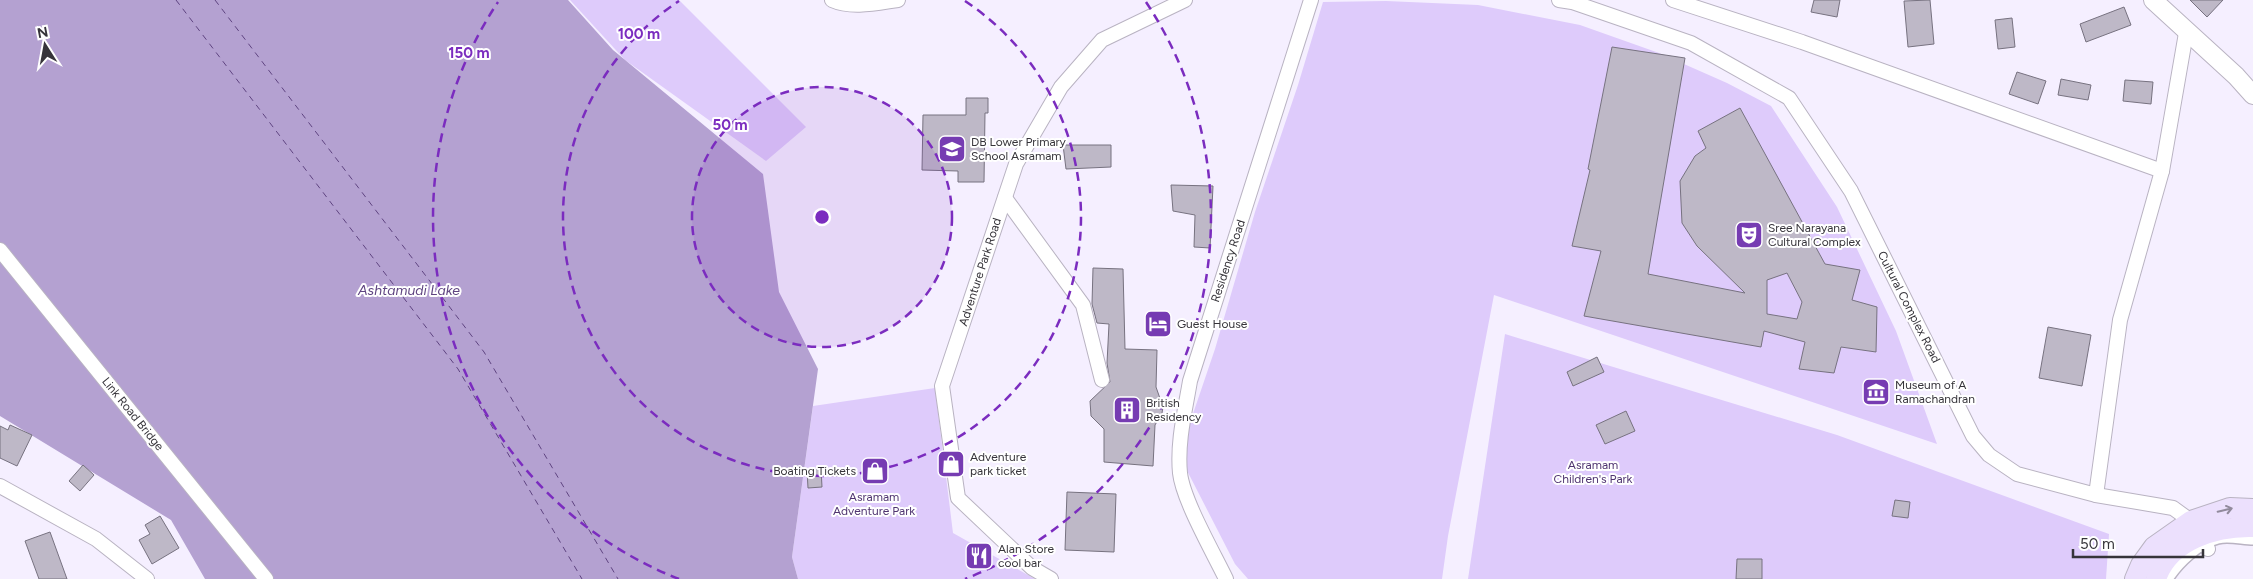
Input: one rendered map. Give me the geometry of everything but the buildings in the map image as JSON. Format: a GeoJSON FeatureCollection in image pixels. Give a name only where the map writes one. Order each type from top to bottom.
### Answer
{"type":"FeatureCollection","features":[{"type":"Feature","properties":{"kind":"main road"},"geometry":{"type":"LineString","coordinates":[[2156,579],[2172,553],[2201,537],[2230,508],[2253,509]]}},
{"type":"Feature","properties":{"kind":"main road"},"geometry":{"type":"LineString","coordinates":[[2135,579],[2141,565],[2154,547],[2201,537],[2231,527],[2253,528]]}},
{"type":"Feature","properties":{"kind":"street"},"geometry":{"type":"LineString","coordinates":[[832,0],[844,4],[862,4],[898,0]]}},
{"type":"Feature","properties":{"kind":"street","name":"Adventure Park Road"},"geometry":{"type":"LineString","coordinates":[[1050,579],[1032,568],[958,498],[942,386],[1016,164],[1061,87],[1102,40],[1185,0]]}},
{"type":"Feature","properties":{"kind":"street","name":"Residency Road"},"geometry":{"type":"LineString","coordinates":[[1226,579],[1188,501],[1180,475],[1179,446],[1190,381],[1311,0]]}},
{"type":"Feature","properties":{"kind":"street","name":"Cultural Complex Road"},"geometry":{"type":"LineString","coordinates":[[1559,0],[1572,2],[1691,43],[1789,98],[1851,191],[1973,436],[1989,455],[2016,474],[2096,495],[2173,508],[2201,537]]}},
{"type":"Feature","properties":{"kind":"street"},"geometry":{"type":"LineString","coordinates":[[1672,0],[1802,42],[2162,171]]}},
{"type":"Feature","properties":{"kind":"street"},"geometry":{"type":"LineString","coordinates":[[2153,0],[2186,33],[2236,76],[2253,95]]}},
{"type":"Feature","properties":{"kind":"street"},"geometry":{"type":"LineString","coordinates":[[2096,495],[2120,320],[2162,171],[2186,33]]}},
{"type":"Feature","properties":{"kind":"street"},"geometry":{"type":"LineString","coordinates":[[1005,198],[1083,305],[1102,380]]}},
{"type":"Feature","properties":{"kind":"street","name":"Link Road Bridge"},"geometry":{"type":"LineString","coordinates":[[0,250],[266,579]]}},
{"type":"Feature","properties":{"kind":"street"},"geometry":{"type":"LineString","coordinates":[[0,486],[96,539],[147,579]]}},
{"type":"Feature","properties":{"kind":"street"},"geometry":{"type":"LineString","coordinates":[[2167,579],[2192,552],[2201,537],[2253,539]]}},
{"type":"Feature","properties":{"kind":"green space"},"geometry":{"type":"Polygon","coordinates":[[[570,0],[679,0],[806,127],[766,161],[625,60],[570,0]]]}},
{"type":"Feature","properties":{"kind":"green space"},"geometry":{"type":"Polygon","coordinates":[[[1386,1],[1478,5],[1580,25],[1659,53],[1727,83],[1771,106],[1837,207],[1896,331],[1937,444],[1494,295],[1448,536],[1442,579],[1248,579],[1235,564],[1179,455],[1215,349],[1255,212],[1298,85],[1323,2],[1386,1]]]}},
{"type":"Feature","properties":{"kind":"green space","name":"Asramam Children's Park"},"geometry":{"type":"Polygon","coordinates":[[[1505,334],[1837,435],[2109,534],[2106,579],[1468,579],[1505,334]]]}},
{"type":"Feature","properties":{"kind":"green space","name":"Asramam Adventure Park"},"geometry":{"type":"Polygon","coordinates":[[[935,388],[953,533],[1035,579],[798,579],[792,557],[813,406],[935,388]]]}},
{"type":"Feature","properties":{"kind":"water","name":"Ashtamudi Lake"},"geometry":{"type":"Polygon","coordinates":[[[0,0],[568,0],[613,50],[763,174],[779,292],[818,369],[792,557],[798,579],[205,579],[171,520],[0,416],[0,0]]]}},
{"type":"Feature","properties":{"kind":"ferry route"},"geometry":{"type":"LineString","coordinates":[[176,0],[458,369],[582,579]]}},
{"type":"Feature","properties":{"kind":"ferry route"},"geometry":{"type":"LineString","coordinates":[[215,0],[484,352],[618,579]]}},
{"type":"Feature","properties":{"kind":"place","name":"DB Lower Primary School Asramam"},"geometry":{"type":"Point","coordinates":[952,149]}},
{"type":"Feature","properties":{"kind":"place","name":"Sree Narayana Cultural Complex"},"geometry":{"type":"Point","coordinates":[1749,235]}},
{"type":"Feature","properties":{"kind":"place","name":"Guest House"},"geometry":{"type":"Point","coordinates":[1158,324]}},
{"type":"Feature","properties":{"kind":"place","name":"Museum of A Ramachandran"},"geometry":{"type":"Point","coordinates":[1876,392]}},
{"type":"Feature","properties":{"kind":"place","name":"British Residency"},"geometry":{"type":"Point","coordinates":[1127,410]}},
{"type":"Feature","properties":{"kind":"place","name":"Adventure park ticket"},"geometry":{"type":"Point","coordinates":[951,464]}},
{"type":"Feature","properties":{"kind":"place","name":"Boating Tickets"},"geometry":{"type":"Point","coordinates":[875,471]}},
{"type":"Feature","properties":{"kind":"place","name":"Alan Store cool bar"},"geometry":{"type":"Point","coordinates":[979,556]}}]}
